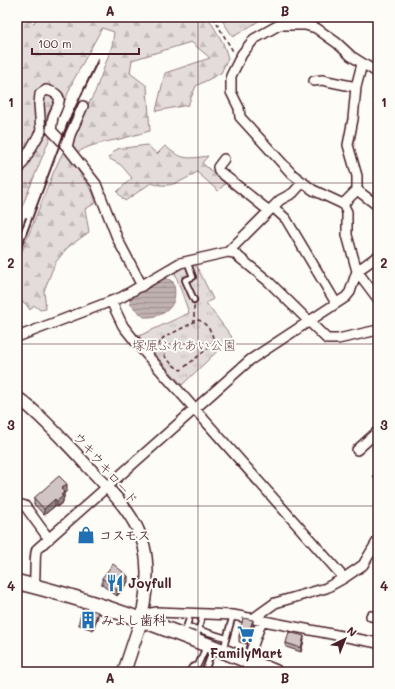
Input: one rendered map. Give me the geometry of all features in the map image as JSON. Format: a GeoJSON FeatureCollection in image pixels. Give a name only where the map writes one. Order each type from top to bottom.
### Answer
{"type":"FeatureCollection","features":[{"type":"Feature","properties":{"kind":"highway"},"geometry":{"type":"LineString","coordinates":[[17,582],[82,600],[210,642],[248,667],[274,672]]}},
{"type":"Feature","properties":{"kind":"main road"},"geometry":{"type":"LineString","coordinates":[[124,672],[141,620]]}},
{"type":"Feature","properties":{"kind":"street"},"geometry":{"type":"LineString","coordinates":[[378,73],[362,64],[331,38],[305,21],[270,28],[254,39],[237,62],[230,84],[232,96],[239,108],[240,117],[284,166],[313,190],[343,204],[346,212],[347,235],[357,271],[378,299]]}},
{"type":"Feature","properties":{"kind":"street"},"geometry":{"type":"LineString","coordinates":[[343,204],[357,190],[357,176],[348,145],[353,119],[356,87],[362,64]]}},
{"type":"Feature","properties":{"kind":"street"},"geometry":{"type":"LineString","coordinates":[[314,81],[322,80],[356,87]]}},
{"type":"Feature","properties":{"kind":"street"},"geometry":{"type":"LineString","coordinates":[[17,173],[41,131],[39,104],[40,94],[46,90],[54,92],[58,97],[60,105],[53,117],[51,130],[67,147],[96,184],[118,240],[142,286]]}},
{"type":"Feature","properties":{"kind":"street"},"geometry":{"type":"LineString","coordinates":[[67,147],[70,135],[83,106]]}},
{"type":"Feature","properties":{"kind":"street"},"geometry":{"type":"LineString","coordinates":[[224,159],[218,166],[219,171],[286,219],[336,303]]}},
{"type":"Feature","properties":{"kind":"street"},"geometry":{"type":"LineString","coordinates":[[228,252],[280,200],[293,193],[303,182]]}},
{"type":"Feature","properties":{"kind":"street"},"geometry":{"type":"LineString","coordinates":[[357,190],[378,206]]}},
{"type":"Feature","properties":{"kind":"street"},"geometry":{"type":"LineString","coordinates":[[17,337],[111,301],[142,286],[170,268],[188,261],[228,252],[234,253],[258,273],[309,322],[321,336],[332,340],[378,330]]}},
{"type":"Feature","properties":{"kind":"street"},"geometry":{"type":"LineString","coordinates":[[34,586],[36,571],[34,552],[250,360],[346,297],[350,292],[357,271],[378,256]]}},
{"type":"Feature","properties":{"kind":"street"},"geometry":{"type":"LineString","coordinates":[[111,301],[123,326],[344,578]]}},
{"type":"Feature","properties":{"kind":"street","name":"ウキウキロード"},"geometry":{"type":"LineString","coordinates":[[17,397],[49,425],[107,488],[134,523],[143,544],[148,573],[141,620]]}},
{"type":"Feature","properties":{"kind":"street"},"geometry":{"type":"LineString","coordinates":[[357,450],[378,431]]}},
{"type":"Feature","properties":{"kind":"street"},"geometry":{"type":"LineString","coordinates":[[17,507],[22,505],[25,506],[49,539]]}},
{"type":"Feature","properties":{"kind":"street"},"geometry":{"type":"LineString","coordinates":[[248,667],[258,619],[275,603],[326,588],[344,578],[363,565],[378,540]]}},
{"type":"Feature","properties":{"kind":"street"},"geometry":{"type":"LineString","coordinates":[[141,620],[151,613],[157,612],[204,612],[258,619],[378,643]]}},
{"type":"Feature","properties":{"kind":"lane"},"geometry":{"type":"LineString","coordinates":[[188,261],[193,277],[185,280],[194,300]]}},
{"type":"Feature","properties":{"kind":"lane"},"geometry":{"type":"LineString","coordinates":[[204,612],[210,642],[206,668],[210,672]]}},
{"type":"Feature","properties":{"kind":"lane"},"geometry":{"type":"LineString","coordinates":[[189,672],[192,667],[198,665],[210,642],[233,615]]}},
{"type":"Feature","properties":{"kind":"lane"},"geometry":{"type":"LineString","coordinates":[[189,619],[187,627],[210,642]]}},
{"type":"Feature","properties":{"kind":"path"},"geometry":{"type":"LineString","coordinates":[[213,17],[232,48],[237,62]]}},
{"type":"Feature","properties":{"kind":"path"},"geometry":{"type":"LineString","coordinates":[[194,300],[194,322]]}},
{"type":"Feature","properties":{"kind":"path"},"geometry":{"type":"LineString","coordinates":[[199,320],[202,322],[214,336],[214,340],[212,345],[181,370],[176,367],[160,349],[159,344],[163,338],[194,322],[199,320]]}},
{"type":"Feature","properties":{"kind":"green space"},"geometry":{"type":"Polygon","coordinates":[[[17,17],[34,23],[37,17],[208,17],[223,43],[228,58],[221,73],[196,86],[188,105],[156,111],[165,73],[210,58],[191,42],[132,60],[130,73],[147,86],[150,131],[89,147],[80,151],[71,159],[75,153],[72,144],[74,132],[95,92],[112,46],[114,32],[102,28],[73,81],[17,219],[17,17]]]}},
{"type":"Feature","properties":{"kind":"green space"},"geometry":{"type":"Polygon","coordinates":[[[220,17],[265,17],[233,37],[220,17]]]}},
{"type":"Feature","properties":{"kind":"green space"},"geometry":{"type":"Polygon","coordinates":[[[147,145],[157,154],[165,146],[176,154],[185,157],[195,158],[208,156],[202,163],[226,183],[218,191],[197,172],[175,184],[157,185],[151,183],[125,201],[117,192],[132,178],[121,165],[108,158],[117,149],[147,145]]]}},
{"type":"Feature","properties":{"kind":"green space"},"geometry":{"type":"Polygon","coordinates":[[[63,152],[71,159],[93,193],[96,203],[85,209],[89,232],[67,248],[55,263],[44,291],[46,309],[40,310],[34,305],[30,310],[26,304],[17,298],[17,264],[63,152]]]}},
{"type":"Feature","properties":{"kind":"green space","name":"塚原ふれあい公園"},"geometry":{"type":"Polygon","coordinates":[[[195,263],[213,299],[206,303],[232,337],[182,385],[139,336],[189,313],[174,270],[179,267],[195,263]]]}},
{"type":"Feature","properties":{"kind":"shaded area"},"geometry":{"type":"Polygon","coordinates":[[[165,277],[173,282],[175,297],[173,303],[165,312],[159,315],[144,317],[131,305],[129,297],[165,277]]]}},
{"type":"Feature","properties":{"kind":"building"},"geometry":{"type":"Polygon","coordinates":[[[59,476],[67,484],[61,489],[64,492],[61,495],[63,496],[57,501],[55,499],[44,509],[34,498],[59,476]]]}},
{"type":"Feature","properties":{"kind":"building"},"geometry":{"type":"Polygon","coordinates":[[[113,564],[128,576],[117,590],[102,578],[113,564]]]}},
{"type":"Feature","properties":{"kind":"building","name":"みよし歯科"},"geometry":{"type":"Polygon","coordinates":[[[83,607],[98,612],[93,625],[79,621],[83,607]]]}},
{"type":"Feature","properties":{"kind":"building"},"geometry":{"type":"Polygon","coordinates":[[[243,618],[253,620],[247,637],[239,636],[243,618]]]}},
{"type":"Feature","properties":{"kind":"building"},"geometry":{"type":"Polygon","coordinates":[[[289,632],[304,636],[301,648],[286,643],[289,632]]]}},
{"type":"Feature","properties":{"kind":"building"},"geometry":{"type":"Polygon","coordinates":[[[31,669],[40,672],[30,672],[31,669]]]}},
{"type":"Feature","properties":{"kind":"railway"},"geometry":{"type":"LineString","coordinates":[[17,259],[67,125],[98,60]]}},
{"type":"Feature","properties":{"kind":"railway"},"geometry":{"type":"LineString","coordinates":[[17,240],[26,218]]}},
{"type":"Feature","properties":{"kind":"place","name":"コスモス"},"geometry":{"type":"Point","coordinates":[86,535]}},
{"type":"Feature","properties":{"kind":"place","name":"Joyfull"},"geometry":{"type":"Point","coordinates":[115,583]}},
{"type":"Feature","properties":{"kind":"place","name":"みよし歯科"},"geometry":{"type":"Point","coordinates":[88,620]}},
{"type":"Feature","properties":{"kind":"place","name":"FamilyMart"},"geometry":{"type":"Point","coordinates":[246,634]}}]}
